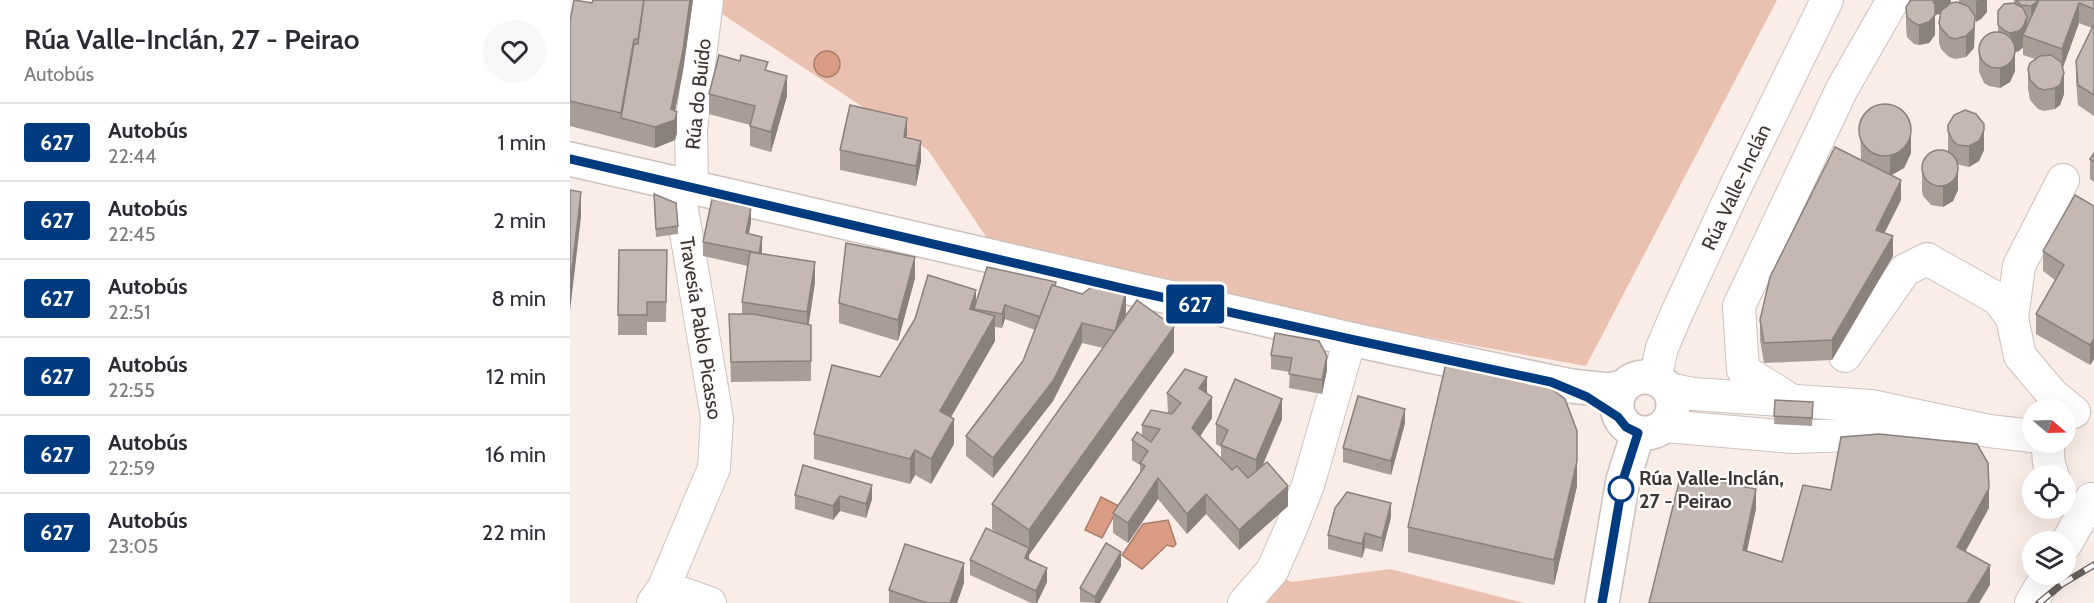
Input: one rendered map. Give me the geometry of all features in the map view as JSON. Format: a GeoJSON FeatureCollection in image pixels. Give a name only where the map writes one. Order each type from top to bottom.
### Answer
{"type":"FeatureCollection","features":[{"type":"Feature","properties":{"kind":"main road"},"geometry":{"type":"LineString","coordinates":[[570,159],[1350,339],[1551,382],[1608,390],[1636,416],[1671,418],[1672,398],[1662,384],[1641,377],[1634,379],[1636,416],[1602,603]]}},
{"type":"Feature","properties":{"kind":"street","name":"Rúa do Buído"},"geometry":{"type":"LineString","coordinates":[[685,186],[707,0]]}},
{"type":"Feature","properties":{"kind":"street","name":"Rúa Valle-Inclán"},"geometry":{"type":"LineString","coordinates":[[1662,384],[1662,348],[1676,315],[1732,194],[1827,0]]}},
{"type":"Feature","properties":{"kind":"street"},"geometry":{"type":"LineString","coordinates":[[1794,402],[1743,370],[1739,306],[1842,89],[1893,0]]}},
{"type":"Feature","properties":{"kind":"street"},"geometry":{"type":"LineString","coordinates":[[2063,180],[2019,266],[2012,318],[2020,356],[2053,395],[2078,412]]}},
{"type":"Feature","properties":{"kind":"street","name":"Travesía Pablo Picasso"},"geometry":{"type":"LineString","coordinates":[[659,595],[714,468],[717,418],[685,186]]}},
{"type":"Feature","properties":{"kind":"street"},"geometry":{"type":"LineString","coordinates":[[1845,356],[1905,270],[1927,260],[1998,299],[2012,318]]}},
{"type":"Feature","properties":{"kind":"street"},"geometry":{"type":"LineString","coordinates":[[1244,603],[1272,571],[1292,526],[1308,485],[1350,339]]}},
{"type":"Feature","properties":{"kind":"street"},"geometry":{"type":"LineString","coordinates":[[1662,384],[1694,394],[1871,406],[1989,431],[2022,435]]}},
{"type":"Feature","properties":{"kind":"street"},"geometry":{"type":"LineString","coordinates":[[1636,416],[1792,437],[1989,431]]}},
{"type":"Feature","properties":{"kind":"street"},"geometry":{"type":"LineString","coordinates":[[2071,531],[2084,496]]}},
{"type":"Feature","properties":{"kind":"street"},"geometry":{"type":"LineString","coordinates":[[2031,603],[2042,585]]}},
{"type":"Feature","properties":{"kind":"street"},"geometry":{"type":"LineString","coordinates":[[659,595],[710,603]]}},
{"type":"Feature","properties":{"kind":"shaded area"},"geometry":{"type":"Polygon","coordinates":[[[707,0],[1777,0],[1586,366],[1001,259],[928,150],[707,4],[707,0]]]}},
{"type":"Feature","properties":{"kind":"shaded area"},"geometry":{"type":"Polygon","coordinates":[[[827,51],[836,55],[840,64],[836,73],[827,77],[818,73],[814,64],[818,55],[827,51]]]}},
{"type":"Feature","properties":{"kind":"shaded area"},"geometry":{"type":"Polygon","coordinates":[[[1101,497],[1119,506],[1102,538],[1085,530],[1101,497]]]}},
{"type":"Feature","properties":{"kind":"shaded area"},"geometry":{"type":"Polygon","coordinates":[[[1168,520],[1176,544],[1173,547],[1167,545],[1142,569],[1122,555],[1143,524],[1168,520]]]}},
{"type":"Feature","properties":{"kind":"shaded area"},"geometry":{"type":"Polygon","coordinates":[[[1390,569],[1524,603],[1244,603],[1272,571],[1291,582],[1390,569]]]}},
{"type":"Feature","properties":{"kind":"building"},"geometry":{"type":"Polygon","coordinates":[[[574,0],[592,3],[593,0],[644,0],[638,39],[634,39],[621,113],[570,101],[570,21],[574,0]]]}},
{"type":"Feature","properties":{"kind":"building"},"geometry":{"type":"Polygon","coordinates":[[[644,0],[690,0],[671,109],[677,112],[675,120],[655,127],[621,118],[634,44],[638,44],[644,0]]]}},
{"type":"Feature","properties":{"kind":"building"},"geometry":{"type":"Polygon","coordinates":[[[1911,0],[1932,0],[1935,4],[1935,15],[1929,22],[1919,25],[1907,17],[1906,7],[1911,0]]]}},
{"type":"Feature","properties":{"kind":"building"},"geometry":{"type":"Polygon","coordinates":[[[2016,0],[2039,0],[2031,6],[2021,5],[2016,0]]]}},
{"type":"Feature","properties":{"kind":"building"},"geometry":{"type":"Polygon","coordinates":[[[2039,0],[2094,0],[2094,9],[2079,3],[2062,49],[2023,35],[2039,0]]]}},
{"type":"Feature","properties":{"kind":"building"},"geometry":{"type":"Polygon","coordinates":[[[1957,2],[1968,6],[1975,16],[1974,28],[1966,36],[1955,39],[1949,37],[1939,23],[1941,11],[1951,3],[1957,2]]]}},
{"type":"Feature","properties":{"kind":"building"},"geometry":{"type":"Polygon","coordinates":[[[2014,3],[2023,8],[2027,17],[2019,31],[2010,33],[1998,25],[1998,11],[2004,4],[2014,3]]]}},
{"type":"Feature","properties":{"kind":"building"},"geometry":{"type":"Polygon","coordinates":[[[2094,24],[2094,95],[2078,85],[2076,61],[2094,24]]]}},
{"type":"Feature","properties":{"kind":"building"},"geometry":{"type":"Polygon","coordinates":[[[1997,32],[2010,37],[2015,50],[2010,63],[1997,68],[1984,63],[1979,50],[1984,37],[1997,32]]]}},
{"type":"Feature","properties":{"kind":"building"},"geometry":{"type":"Polygon","coordinates":[[[719,55],[740,61],[741,55],[768,62],[765,70],[787,76],[771,132],[750,126],[755,106],[709,94],[719,55]]]}},
{"type":"Feature","properties":{"kind":"building"},"geometry":{"type":"Polygon","coordinates":[[[2051,55],[2061,62],[2064,73],[2060,85],[2044,90],[2038,88],[2030,80],[2028,69],[2030,63],[2040,56],[2051,55]]]}},
{"type":"Feature","properties":{"kind":"building"},"geometry":{"type":"Polygon","coordinates":[[[1885,104],[1895,106],[1903,112],[1909,120],[1911,130],[1909,140],[1903,148],[1895,154],[1885,156],[1875,154],[1867,148],[1861,140],[1859,130],[1861,120],[1867,112],[1875,106],[1885,104]]]}},
{"type":"Feature","properties":{"kind":"building"},"geometry":{"type":"Polygon","coordinates":[[[850,105],[907,118],[904,137],[921,141],[916,166],[840,150],[850,105]]]}},
{"type":"Feature","properties":{"kind":"building"},"geometry":{"type":"Polygon","coordinates":[[[1965,110],[1976,114],[1984,124],[1979,141],[1969,146],[1958,145],[1948,131],[1948,125],[1954,115],[1965,110]]]}},
{"type":"Feature","properties":{"kind":"building"},"geometry":{"type":"Polygon","coordinates":[[[1835,147],[1901,180],[1876,230],[1893,236],[1832,340],[1764,343],[1760,320],[1770,277],[1835,147]]]}},
{"type":"Feature","properties":{"kind":"building"},"geometry":{"type":"Polygon","coordinates":[[[1940,150],[1952,156],[1958,168],[1952,180],[1940,186],[1928,180],[1922,168],[1928,156],[1940,150]]]}},
{"type":"Feature","properties":{"kind":"building"},"geometry":{"type":"Polygon","coordinates":[[[570,190],[581,192],[570,286],[570,190]]]}},
{"type":"Feature","properties":{"kind":"building"},"geometry":{"type":"Polygon","coordinates":[[[654,194],[676,203],[678,226],[656,229],[654,194]]]}},
{"type":"Feature","properties":{"kind":"building"},"geometry":{"type":"Polygon","coordinates":[[[2075,195],[2094,206],[2094,339],[2090,345],[2036,314],[2064,265],[2043,251],[2075,195]]]}},
{"type":"Feature","properties":{"kind":"building"},"geometry":{"type":"Polygon","coordinates":[[[712,199],[751,208],[746,233],[762,237],[759,253],[703,242],[712,199]]]}},
{"type":"Feature","properties":{"kind":"building"},"geometry":{"type":"Polygon","coordinates":[[[846,243],[915,257],[898,320],[839,303],[846,243]]]}},
{"type":"Feature","properties":{"kind":"building"},"geometry":{"type":"Polygon","coordinates":[[[619,250],[667,250],[666,302],[647,302],[647,315],[618,315],[619,250]]]}},
{"type":"Feature","properties":{"kind":"building"},"geometry":{"type":"Polygon","coordinates":[[[750,252],[815,262],[807,312],[742,302],[750,252]]]}},
{"type":"Feature","properties":{"kind":"building"},"geometry":{"type":"Polygon","coordinates":[[[987,267],[1056,282],[1055,286],[1052,285],[1040,317],[1005,305],[1002,314],[974,309],[987,267]]]}},
{"type":"Feature","properties":{"kind":"building"},"geometry":{"type":"Polygon","coordinates":[[[928,275],[976,290],[970,309],[995,316],[940,411],[954,419],[931,459],[915,450],[910,459],[814,434],[832,365],[880,377],[915,319],[928,275]]]}},
{"type":"Feature","properties":{"kind":"building"},"geometry":{"type":"Polygon","coordinates":[[[1052,285],[1082,294],[1093,286],[1126,292],[1115,331],[1082,323],[1053,381],[993,458],[966,436],[1023,361],[1052,285]]]}},
{"type":"Feature","properties":{"kind":"building"},"geometry":{"type":"Polygon","coordinates":[[[1137,300],[1174,327],[1029,530],[992,504],[1137,300]]]}},
{"type":"Feature","properties":{"kind":"building"},"geometry":{"type":"Polygon","coordinates":[[[729,314],[753,314],[811,325],[811,361],[731,362],[729,314]]]}},
{"type":"Feature","properties":{"kind":"building"},"geometry":{"type":"Polygon","coordinates":[[[1275,333],[1319,341],[1327,356],[1322,380],[1289,374],[1292,358],[1271,355],[1275,333]]]}},
{"type":"Feature","properties":{"kind":"building"},"geometry":{"type":"Polygon","coordinates":[[[1447,359],[1541,381],[1565,399],[1577,431],[1577,461],[1554,560],[1408,527],[1447,359]]]}},
{"type":"Feature","properties":{"kind":"building"},"geometry":{"type":"Polygon","coordinates":[[[1185,369],[1207,377],[1199,388],[1212,397],[1192,428],[1232,470],[1237,466],[1248,478],[1267,462],[1288,486],[1239,530],[1206,494],[1187,514],[1158,478],[1128,523],[1113,513],[1145,466],[1140,463],[1148,451],[1132,440],[1137,432],[1151,442],[1160,429],[1142,425],[1151,410],[1172,414],[1181,403],[1167,393],[1185,369]]]}},
{"type":"Feature","properties":{"kind":"building"},"geometry":{"type":"Polygon","coordinates":[[[1235,379],[1282,399],[1256,460],[1221,445],[1228,430],[1216,424],[1235,379]]]}},
{"type":"Feature","properties":{"kind":"building"},"geometry":{"type":"Polygon","coordinates":[[[1358,396],[1405,409],[1391,461],[1343,448],[1358,396]]]}},
{"type":"Feature","properties":{"kind":"building"},"geometry":{"type":"Polygon","coordinates":[[[1775,400],[1813,402],[1812,418],[1774,416],[1775,400]]]}},
{"type":"Feature","properties":{"kind":"building"},"geometry":{"type":"Polygon","coordinates":[[[1879,434],[1977,444],[1988,463],[1989,488],[1957,547],[1990,565],[1967,603],[1649,603],[1681,474],[1756,489],[1743,550],[1782,562],[1803,485],[1831,490],[1841,437],[1879,434]]]}},
{"type":"Feature","properties":{"kind":"building"},"geometry":{"type":"Polygon","coordinates":[[[803,465],[872,485],[866,504],[840,496],[833,506],[795,495],[803,465]]]}},
{"type":"Feature","properties":{"kind":"building"},"geometry":{"type":"Polygon","coordinates":[[[1347,492],[1391,503],[1382,538],[1365,533],[1362,544],[1328,535],[1335,508],[1347,492]]]}},
{"type":"Feature","properties":{"kind":"building"},"geometry":{"type":"Polygon","coordinates":[[[986,528],[1029,548],[1025,558],[1047,568],[1036,591],[970,560],[986,528]]]}},
{"type":"Feature","properties":{"kind":"building"},"geometry":{"type":"Polygon","coordinates":[[[1106,543],[1121,552],[1095,597],[1080,588],[1106,543]]]}},
{"type":"Feature","properties":{"kind":"building"},"geometry":{"type":"Polygon","coordinates":[[[905,544],[964,563],[950,603],[927,603],[889,590],[905,544]]]}},
{"type":"Feature","properties":{"kind":"railway"},"geometry":{"type":"LineString","coordinates":[[2039,603],[2062,584],[2094,565]]}},
{"type":"Feature","properties":{"kind":"bus line","name":"627"},"geometry":{"type":"LineString","coordinates":[[570,159],[1134,291],[1551,382],[1587,397],[1618,417],[1626,427],[1638,433],[1623,480],[1602,603]]}},
{"type":"Feature","properties":{"kind":"place","name":"Rúa Valle-Inclán, 27 - Peirao"},"geometry":{"type":"Point","coordinates":[1621,489]}}]}
